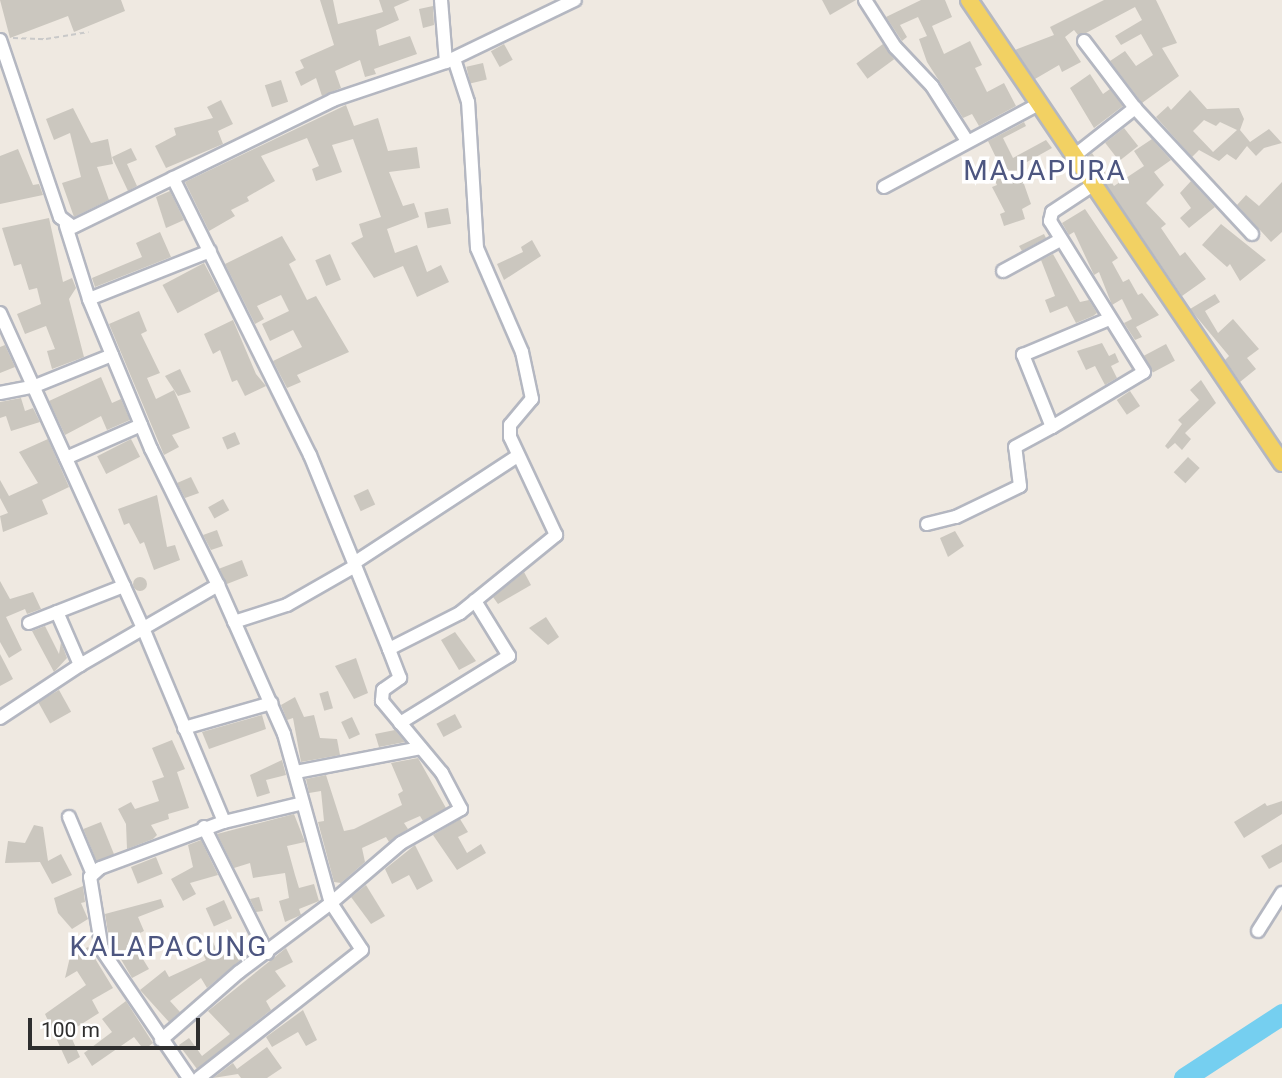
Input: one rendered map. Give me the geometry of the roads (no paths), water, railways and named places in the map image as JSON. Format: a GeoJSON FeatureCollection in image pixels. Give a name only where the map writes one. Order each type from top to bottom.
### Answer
{"type":"FeatureCollection","features":[{"type":"Feature","properties":{"kind":"main road"},"geometry":{"type":"LineString","coordinates":[[969,0],[1037,105],[1282,463]]}},
{"type":"Feature","properties":{"kind":"street"},"geometry":{"type":"LineString","coordinates":[[389,649],[449,619],[556,535],[516,457],[510,425],[533,399],[522,352],[477,248],[468,102],[450,61],[441,0]]}},
{"type":"Feature","properties":{"kind":"street"},"geometry":{"type":"LineString","coordinates":[[66,226],[81,226],[333,100],[450,61],[575,0]]}},
{"type":"Feature","properties":{"kind":"street"},"geometry":{"type":"LineString","coordinates":[[865,0],[895,47],[932,86],[967,141]]}},
{"type":"Feature","properties":{"kind":"street"},"geometry":{"type":"LineString","coordinates":[[5,39],[89,299],[141,425],[272,703],[296,772],[331,903],[362,950],[199,1078]]}},
{"type":"Feature","properties":{"kind":"street"},"geometry":{"type":"LineString","coordinates":[[1084,41],[1135,108],[1252,234]]}},
{"type":"Feature","properties":{"kind":"street"},"geometry":{"type":"LineString","coordinates":[[884,187],[1037,105]]}},
{"type":"Feature","properties":{"kind":"street"},"geometry":{"type":"LineString","coordinates":[[1074,156],[1135,108]]}},
{"type":"Feature","properties":{"kind":"street"},"geometry":{"type":"LineString","coordinates":[[161,1041],[401,843],[461,809],[421,748],[381,697],[400,678],[389,649],[310,455],[173,178]]}},
{"type":"Feature","properties":{"kind":"street"},"geometry":{"type":"LineString","coordinates":[[928,524],[957,517],[1018,488],[1021,481],[1015,447],[1144,372],[1049,221],[1052,212],[1093,185]]}},
{"type":"Feature","properties":{"kind":"street"},"geometry":{"type":"LineString","coordinates":[[1003,271],[1060,240]]}},
{"type":"Feature","properties":{"kind":"street"},"geometry":{"type":"LineString","coordinates":[[89,299],[210,251]]}},
{"type":"Feature","properties":{"kind":"street"},"geometry":{"type":"LineString","coordinates":[[0,313],[143,628],[223,822]]}},
{"type":"Feature","properties":{"kind":"street"},"geometry":{"type":"LineString","coordinates":[[1052,427],[1023,355],[1109,319]]}},
{"type":"Feature","properties":{"kind":"street"},"geometry":{"type":"LineString","coordinates":[[0,393],[35,386],[111,355]]}},
{"type":"Feature","properties":{"kind":"street"},"geometry":{"type":"LineString","coordinates":[[66,458],[141,425]]}},
{"type":"Feature","properties":{"kind":"street"},"geometry":{"type":"LineString","coordinates":[[234,622],[286,604],[354,564],[516,457]]}},
{"type":"Feature","properties":{"kind":"street"},"geometry":{"type":"LineString","coordinates":[[0,718],[80,665],[218,585]]}},
{"type":"Feature","properties":{"kind":"street"},"geometry":{"type":"LineString","coordinates":[[29,623],[124,586]]}},
{"type":"Feature","properties":{"kind":"street"},"geometry":{"type":"LineString","coordinates":[[400,723],[509,656],[475,601]]}},
{"type":"Feature","properties":{"kind":"street"},"geometry":{"type":"LineString","coordinates":[[57,612],[80,665]]}},
{"type":"Feature","properties":{"kind":"street"},"geometry":{"type":"LineString","coordinates":[[184,728],[272,703]]}},
{"type":"Feature","properties":{"kind":"street"},"geometry":{"type":"LineString","coordinates":[[296,772],[421,748]]}},
{"type":"Feature","properties":{"kind":"street"},"geometry":{"type":"LineString","coordinates":[[92,872],[204,827],[303,803]]}},
{"type":"Feature","properties":{"kind":"street"},"geometry":{"type":"LineString","coordinates":[[69,817],[92,872],[92,909],[100,946],[161,1041],[189,1078]]}},
{"type":"Feature","properties":{"kind":"street"},"geometry":{"type":"LineString","coordinates":[[204,827],[267,953]]}},
{"type":"Feature","properties":{"kind":"street"},"geometry":{"type":"LineString","coordinates":[[1258,931],[1282,892]]}},
{"type":"Feature","properties":{"kind":"waterway"},"geometry":{"type":"LineString","coordinates":[[1184,1078],[1282,1014]]}},
{"type":"Feature","properties":{"kind":"district","name":"MAJAPURA"},"geometry":{"type":"Point","coordinates":[1045,171]}},
{"type":"Feature","properties":{"kind":"district","name":"KALAPACUNG"},"geometry":{"type":"Point","coordinates":[169,947]}}]}
